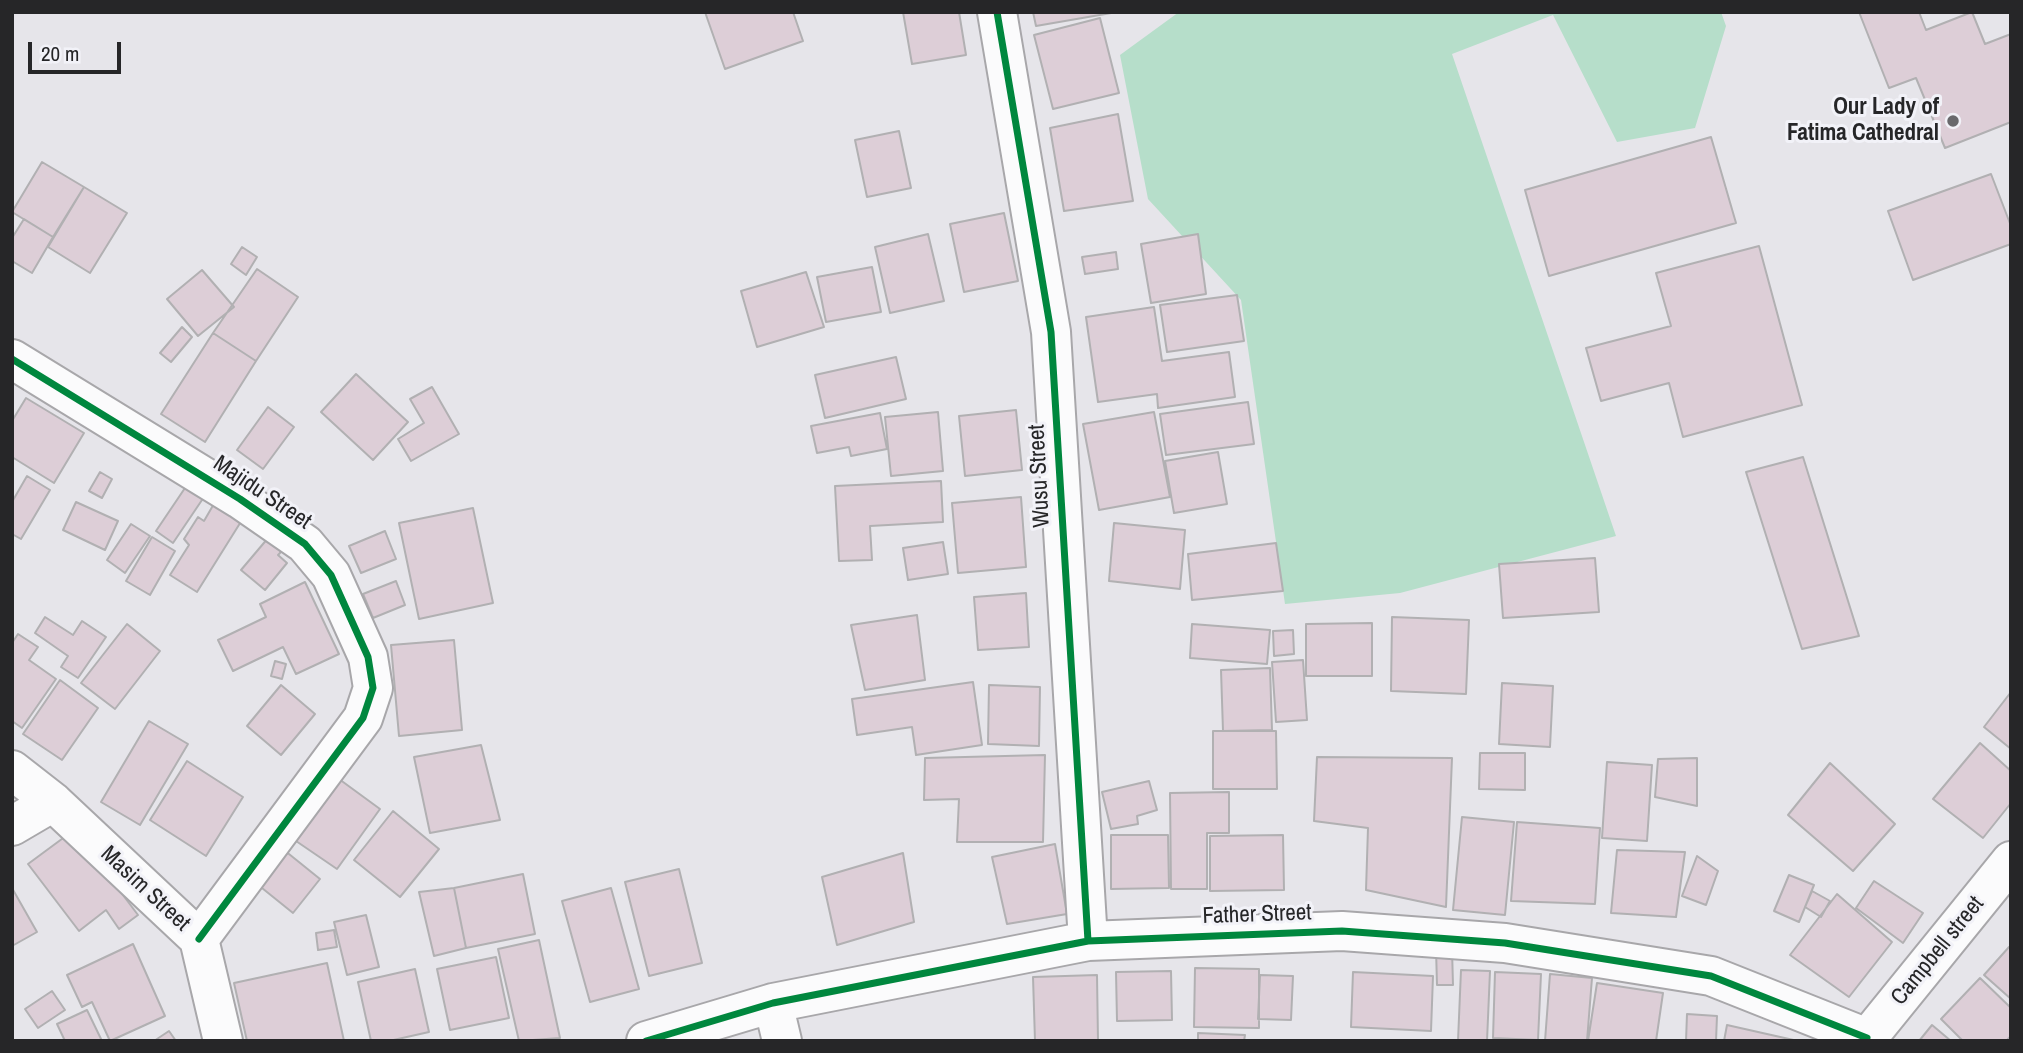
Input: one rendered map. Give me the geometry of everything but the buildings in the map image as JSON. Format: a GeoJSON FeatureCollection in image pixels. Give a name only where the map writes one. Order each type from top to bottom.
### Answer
{"type":"FeatureCollection","features":[{"type":"Feature","properties":{"kind":"street","name":"Wusu Street"},"geometry":{"type":"LineString","coordinates":[[997,12],[1051,332],[1088,941]]}},
{"type":"Feature","properties":{"kind":"street","name":"Majidu Street"},"geometry":{"type":"LineString","coordinates":[[12,359],[240,499],[305,544],[331,575],[368,657],[373,688],[363,718],[199,939]]}},
{"type":"Feature","properties":{"kind":"street","name":"Masim Street"},"geometry":{"type":"LineString","coordinates":[[12,770],[53,802],[199,939],[223,1041]]}},
{"type":"Feature","properties":{"kind":"street"},"geometry":{"type":"LineString","coordinates":[[12,826],[53,802]]}},
{"type":"Feature","properties":{"kind":"street","name":"Campbell street"},"geometry":{"type":"LineString","coordinates":[[1866,1039],[2011,861]]}},
{"type":"Feature","properties":{"kind":"street","name":"Father Street"},"geometry":{"type":"LineString","coordinates":[[646,1041],[773,1003],[1088,941],[1342,931],[1505,943],[1711,976],[1866,1039]]}},
{"type":"Feature","properties":{"kind":"street"},"geometry":{"type":"LineString","coordinates":[[773,1003],[782,1041]]}},
{"type":"Feature","properties":{"kind":"green space"},"geometry":{"type":"Polygon","coordinates":[[[1179,12],[1721,12],[1726,26],[1695,128],[1617,142],[1553,15],[1452,54],[1616,536],[1400,593],[1285,604],[1241,300],[1148,199],[1120,55],[1179,12]]]}},
{"type":"Feature","properties":{"kind":"cycle path"},"geometry":{"type":"LineString","coordinates":[[997,12],[1051,332],[1088,941]]}},
{"type":"Feature","properties":{"kind":"cycle path"},"geometry":{"type":"LineString","coordinates":[[12,359],[240,499],[305,544],[331,575],[368,657],[373,688],[363,718],[199,939]]}},
{"type":"Feature","properties":{"kind":"cycle path"},"geometry":{"type":"LineString","coordinates":[[646,1041],[773,1003],[1088,941],[1342,931],[1505,943],[1711,976],[1867,1038]]}},
{"type":"Feature","properties":{"kind":"place","name":"Our Lady of Fatima Cathedral"},"geometry":{"type":"Point","coordinates":[1953,121]}}]}
